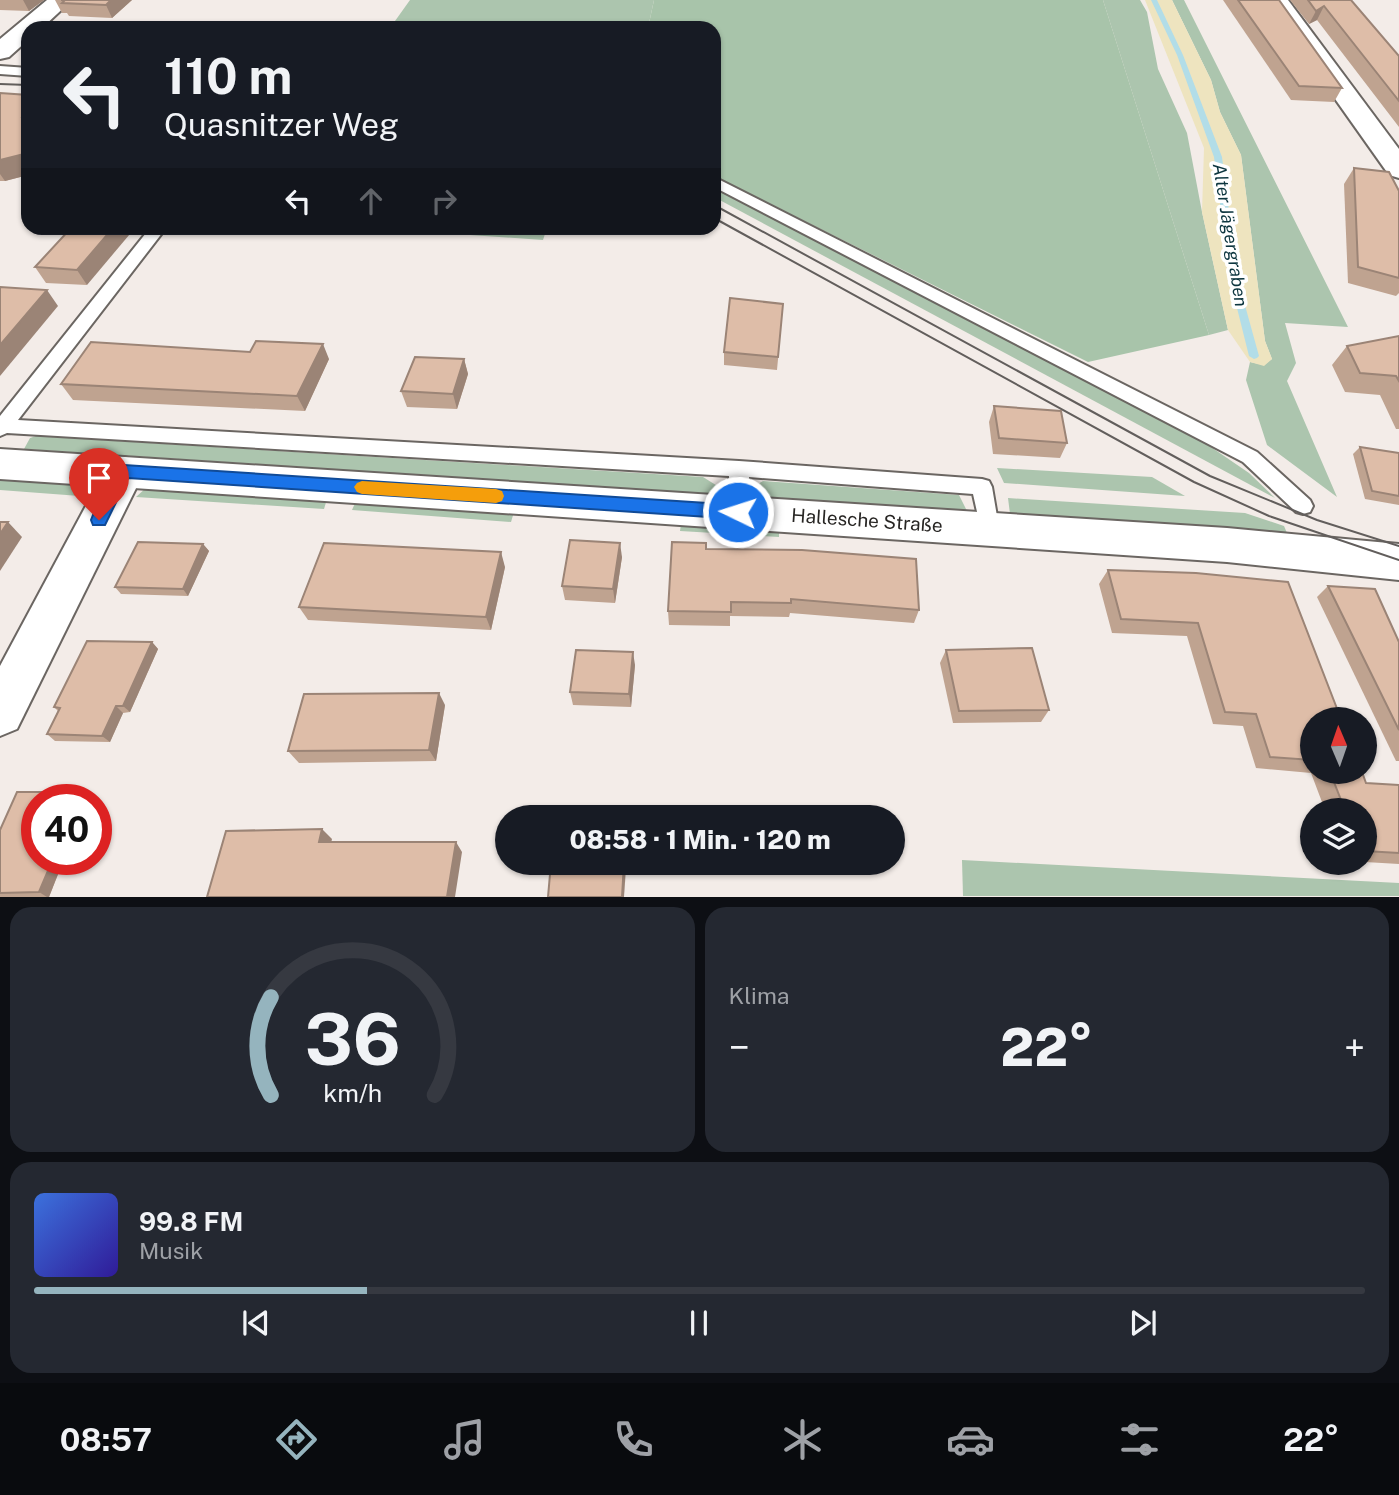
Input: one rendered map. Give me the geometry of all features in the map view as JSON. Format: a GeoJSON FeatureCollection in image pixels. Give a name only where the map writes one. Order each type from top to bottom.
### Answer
{"type":"FeatureCollection","features":[{"type":"Feature","properties":{"kind":"street"},"geometry":{"type":"LineString","coordinates":[[36,21],[61,0]]}},
{"type":"Feature","properties":{"kind":"street"},"geometry":{"type":"LineString","coordinates":[[1276,0],[1399,169]]}},
{"type":"Feature","properties":{"kind":"street"},"geometry":{"type":"LineString","coordinates":[[0,52],[21,34]]}},
{"type":"Feature","properties":{"kind":"street","name":"Hallesche Straße"},"geometry":{"type":"LineString","coordinates":[[0,436],[124,472],[989,528],[1227,545],[1399,562]]}},
{"type":"Feature","properties":{"kind":"street"},"geometry":{"type":"LineString","coordinates":[[0,713],[124,472]]}},
{"type":"Feature","properties":{"kind":"lane"},"geometry":{"type":"LineString","coordinates":[[0,70],[21,72]]}},
{"type":"Feature","properties":{"kind":"lane"},"geometry":{"type":"LineString","coordinates":[[721,185],[1250,457],[1303,506]]}},
{"type":"Feature","properties":{"kind":"lane"},"geometry":{"type":"LineString","coordinates":[[0,436],[153,235]]}},
{"type":"Feature","properties":{"kind":"lane"},"geometry":{"type":"LineString","coordinates":[[0,436],[739,469],[982,487],[989,528]]}},
{"type":"Feature","properties":{"kind":"lane"},"geometry":{"type":"LineString","coordinates":[[738,512],[739,469]]}},
{"type":"Feature","properties":{"kind":"green space"},"geometry":{"type":"Polygon","coordinates":[[[410,0],[654,0],[650,21],[395,21],[410,0]]]}},
{"type":"Feature","properties":{"kind":"green space"},"geometry":{"type":"Polygon","coordinates":[[[654,0],[1103,0],[1209,335],[1088,362],[721,179],[721,21],[650,21],[654,0]]]}},
{"type":"Feature","properties":{"kind":"green space"},"geometry":{"type":"Polygon","coordinates":[[[1103,0],[1140,0],[1147,12],[1158,69],[1187,133],[1228,330],[1209,335],[1103,0]]]}},
{"type":"Feature","properties":{"kind":"green space"},"geometry":{"type":"Polygon","coordinates":[[[1172,0],[1184,0],[1348,327],[1285,323],[1296,363],[1287,381],[1337,497],[1267,445],[1246,380],[1250,362],[1264,365],[1272,359],[1265,341],[1241,155],[1220,112],[1211,80],[1172,0]]]}},
{"type":"Feature","properties":{"kind":"green space"},"geometry":{"type":"Polygon","coordinates":[[[721,188],[1208,445],[1249,473],[1275,498],[721,201],[721,188]]]}},
{"type":"Feature","properties":{"kind":"green space"},"geometry":{"type":"Polygon","coordinates":[[[470,235],[545,235],[543,240],[470,235]]]}},
{"type":"Feature","properties":{"kind":"green space"},"geometry":{"type":"Polygon","coordinates":[[[36,436],[703,477],[719,487],[718,494],[24,449],[30,438],[36,436]]]}},
{"type":"Feature","properties":{"kind":"green space"},"geometry":{"type":"Polygon","coordinates":[[[997,468],[1152,477],[1185,496],[1004,483],[997,468]]]}},
{"type":"Feature","properties":{"kind":"green space"},"geometry":{"type":"Polygon","coordinates":[[[0,477],[90,483],[96,486],[93,497],[0,490],[0,477]]]}},
{"type":"Feature","properties":{"kind":"green space"},"geometry":{"type":"Polygon","coordinates":[[[763,481],[959,495],[967,511],[756,496],[758,484],[763,481]]]}},
{"type":"Feature","properties":{"kind":"green space"},"geometry":{"type":"Polygon","coordinates":[[[147,487],[327,499],[324,509],[136,497],[147,487]]]}},
{"type":"Feature","properties":{"kind":"green space"},"geometry":{"type":"Polygon","coordinates":[[[1008,498],[1245,513],[1284,526],[1287,533],[1010,514],[1008,498]]]}},
{"type":"Feature","properties":{"kind":"green space"},"geometry":{"type":"Polygon","coordinates":[[[356,501],[514,512],[511,522],[352,510],[356,501]]]}},
{"type":"Feature","properties":{"kind":"green space"},"geometry":{"type":"Polygon","coordinates":[[[681,524],[779,529],[779,537],[680,531],[681,524]]]}},
{"type":"Feature","properties":{"kind":"green space"},"geometry":{"type":"Polygon","coordinates":[[[962,860],[1399,883],[1399,896],[963,896],[962,860]]]}},
{"type":"Feature","properties":{"kind":"sand"},"geometry":{"type":"Polygon","coordinates":[[[1145,0],[1172,0],[1211,80],[1220,112],[1241,155],[1265,341],[1272,359],[1264,366],[1250,362],[1228,330],[1202,212],[1204,148],[1145,0]]]}},
{"type":"Feature","properties":{"kind":"building"},"geometry":{"type":"Polygon","coordinates":[[[65,0],[111,0],[106,5],[62,3],[65,0]]]}},
{"type":"Feature","properties":{"kind":"building"},"geometry":{"type":"Polygon","coordinates":[[[1238,0],[1279,0],[1342,88],[1299,86],[1238,0]]]}},
{"type":"Feature","properties":{"kind":"building"},"geometry":{"type":"Polygon","coordinates":[[[1308,0],[1351,0],[1399,56],[1399,101],[1324,6],[1316,11],[1308,0]]]}},
{"type":"Feature","properties":{"kind":"building"},"geometry":{"type":"Polygon","coordinates":[[[0,93],[21,94],[21,155],[0,160],[0,93]]]}},
{"type":"Feature","properties":{"kind":"building"},"geometry":{"type":"Polygon","coordinates":[[[1354,168],[1389,172],[1399,191],[1399,278],[1358,267],[1354,168]]]}},
{"type":"Feature","properties":{"kind":"building"},"geometry":{"type":"Polygon","coordinates":[[[65,235],[107,235],[77,270],[35,267],[65,235]]]}},
{"type":"Feature","properties":{"kind":"building"},"geometry":{"type":"Polygon","coordinates":[[[0,287],[47,290],[0,345],[0,287]]]}},
{"type":"Feature","properties":{"kind":"building"},"geometry":{"type":"Polygon","coordinates":[[[730,298],[783,304],[778,357],[724,352],[730,298]]]}},
{"type":"Feature","properties":{"kind":"building"},"geometry":{"type":"Polygon","coordinates":[[[1399,336],[1399,381],[1396,376],[1360,373],[1347,346],[1399,336]]]}},
{"type":"Feature","properties":{"kind":"building"},"geometry":{"type":"Polygon","coordinates":[[[256,341],[323,344],[297,396],[61,384],[91,342],[250,352],[256,341]]]}},
{"type":"Feature","properties":{"kind":"building"},"geometry":{"type":"Polygon","coordinates":[[[415,357],[464,359],[453,394],[401,391],[415,357]]]}},
{"type":"Feature","properties":{"kind":"building"},"geometry":{"type":"Polygon","coordinates":[[[994,406],[1061,411],[1067,443],[999,438],[994,406]]]}},
{"type":"Feature","properties":{"kind":"building"},"geometry":{"type":"Polygon","coordinates":[[[1360,447],[1399,453],[1399,496],[1372,491],[1360,447]]]}},
{"type":"Feature","properties":{"kind":"building"},"geometry":{"type":"Polygon","coordinates":[[[0,522],[8,522],[0,534],[0,522]]]}},
{"type":"Feature","properties":{"kind":"building"},"geometry":{"type":"Polygon","coordinates":[[[570,540],[620,543],[613,589],[562,586],[570,540]]]}},
{"type":"Feature","properties":{"kind":"building"},"geometry":{"type":"Polygon","coordinates":[[[138,542],[203,544],[183,589],[115,587],[138,542]]]}},
{"type":"Feature","properties":{"kind":"building"},"geometry":{"type":"Polygon","coordinates":[[[672,542],[706,543],[706,549],[802,550],[916,559],[919,610],[791,599],[791,603],[731,602],[731,612],[668,611],[672,542]]]}},
{"type":"Feature","properties":{"kind":"building"},"geometry":{"type":"Polygon","coordinates":[[[324,543],[501,552],[486,617],[299,607],[324,543]]]}},
{"type":"Feature","properties":{"kind":"building"},"geometry":{"type":"Polygon","coordinates":[[[1108,570],[1196,573],[1288,582],[1336,707],[1300,707],[1300,759],[1270,757],[1256,714],[1225,712],[1198,623],[1121,619],[1108,570]]]}},
{"type":"Feature","properties":{"kind":"building"},"geometry":{"type":"Polygon","coordinates":[[[1328,586],[1375,589],[1399,642],[1399,730],[1328,586]]]}},
{"type":"Feature","properties":{"kind":"building"},"geometry":{"type":"Polygon","coordinates":[[[87,641],[152,642],[123,706],[116,706],[102,736],[47,734],[60,708],[54,707],[87,641]]]}},
{"type":"Feature","properties":{"kind":"building"},"geometry":{"type":"Polygon","coordinates":[[[1032,648],[1049,710],[959,711],[946,650],[1032,648]]]}},
{"type":"Feature","properties":{"kind":"building"},"geometry":{"type":"Polygon","coordinates":[[[576,650],[633,652],[629,694],[570,692],[576,650]]]}},
{"type":"Feature","properties":{"kind":"building"},"geometry":{"type":"Polygon","coordinates":[[[439,693],[429,750],[288,751],[304,694],[439,693]]]}},
{"type":"Feature","properties":{"kind":"building"},"geometry":{"type":"Polygon","coordinates":[[[1335,784],[1399,785],[1399,853],[1377,852],[1377,798],[1340,798],[1335,784]]]}},
{"type":"Feature","properties":{"kind":"building"},"geometry":{"type":"Polygon","coordinates":[[[17,792],[21,792],[21,875],[46,875],[39,892],[0,893],[0,830],[17,792]]]}},
{"type":"Feature","properties":{"kind":"building"},"geometry":{"type":"Polygon","coordinates":[[[322,829],[319,842],[456,842],[447,897],[207,897],[226,831],[322,829]]]}},
{"type":"Feature","properties":{"kind":"building"},"geometry":{"type":"Polygon","coordinates":[[[550,875],[623,875],[622,897],[548,897],[550,875]]]}},
{"type":"Feature","properties":{"kind":"waterway","name":"Alter Jägergraben"},"geometry":{"type":"LineString","coordinates":[[1154,0],[1180,55],[1218,157],[1234,280],[1254,356]]}},
{"type":"Feature","properties":{"kind":"tram line"},"geometry":{"type":"LineString","coordinates":[[0,84],[21,85]]}},
{"type":"Feature","properties":{"kind":"tram line"},"geometry":{"type":"LineString","coordinates":[[721,209],[1210,476],[1317,520],[1399,546]]}},
{"type":"Feature","properties":{"kind":"tram line"},"geometry":{"type":"LineString","coordinates":[[721,222],[1194,482],[1269,516],[1399,560]]}},
{"type":"Feature","properties":{"kind":"slow traffic"},"geometry":{"type":"LineString","coordinates":[[362,487],[496,496]]}},
{"type":"Feature","properties":{"kind":"route"},"geometry":{"type":"LineString","coordinates":[[99,520],[124,472],[738,512]]}}]}
